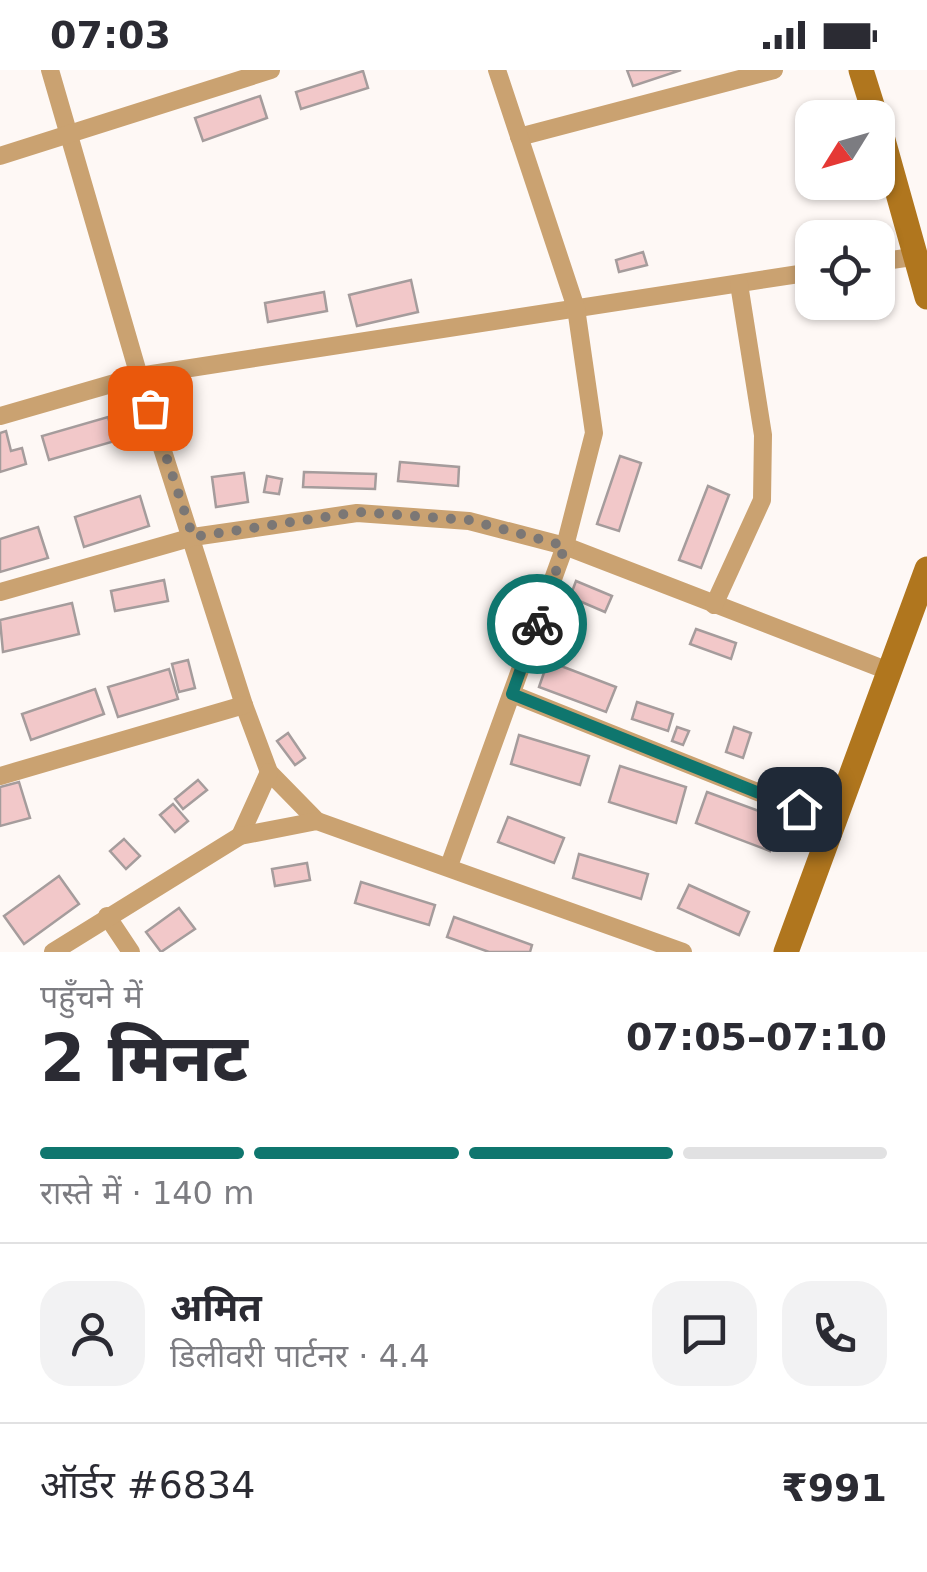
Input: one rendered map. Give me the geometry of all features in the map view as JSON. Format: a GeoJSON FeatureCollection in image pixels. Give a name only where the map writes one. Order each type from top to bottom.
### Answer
{"type":"FeatureCollection","features":[{"type":"Feature","properties":{"kind":"street"},"geometry":{"type":"LineString","coordinates":[[50,70],[139,376],[244,706],[269,772],[316,821],[682,952]]}},
{"type":"Feature","properties":{"kind":"street"},"geometry":{"type":"LineString","coordinates":[[0,156],[271,70]]}},
{"type":"Feature","properties":{"kind":"street"},"geometry":{"type":"LineString","coordinates":[[448,866],[565,546],[594,432],[576,308],[496,70]]}},
{"type":"Feature","properties":{"kind":"street"},"geometry":{"type":"LineString","coordinates":[[519,137],[774,70]]}},
{"type":"Feature","properties":{"kind":"street"},"geometry":{"type":"LineString","coordinates":[[862,70],[871,100]]}},
{"type":"Feature","properties":{"kind":"street"},"geometry":{"type":"LineString","coordinates":[[895,178],[927,297]]}},
{"type":"Feature","properties":{"kind":"street"},"geometry":{"type":"LineString","coordinates":[[895,260],[919,256]]}},
{"type":"Feature","properties":{"kind":"street"},"geometry":{"type":"LineString","coordinates":[[0,416],[139,376],[795,275]]}},
{"type":"Feature","properties":{"kind":"street"},"geometry":{"type":"LineString","coordinates":[[714,606],[762,500],[763,436],[739,284]]}},
{"type":"Feature","properties":{"kind":"street"},"geometry":{"type":"LineString","coordinates":[[0,592],[193,537],[358,512],[469,520],[565,546],[891,672]]}},
{"type":"Feature","properties":{"kind":"street"},"geometry":{"type":"LineString","coordinates":[[786,952],[927,568]]}},
{"type":"Feature","properties":{"kind":"street"},"geometry":{"type":"LineString","coordinates":[[512,694],[835,824]]}},
{"type":"Feature","properties":{"kind":"street"},"geometry":{"type":"LineString","coordinates":[[0,776],[244,706]]}},
{"type":"Feature","properties":{"kind":"street"},"geometry":{"type":"LineString","coordinates":[[240,836],[269,772]]}},
{"type":"Feature","properties":{"kind":"street"},"geometry":{"type":"LineString","coordinates":[[53,952],[240,836],[316,821]]}},
{"type":"Feature","properties":{"kind":"street"},"geometry":{"type":"LineString","coordinates":[[106,916],[130,952]]}},
{"type":"Feature","properties":{"kind":"building"},"geometry":{"type":"Polygon","coordinates":[[[627,70],[681,70],[633,86],[627,70]]]}},
{"type":"Feature","properties":{"kind":"building"},"geometry":{"type":"Polygon","coordinates":[[[363,71],[368,88],[301,109],[296,92],[363,71]]]}},
{"type":"Feature","properties":{"kind":"building"},"geometry":{"type":"Polygon","coordinates":[[[260,96],[267,118],[203,141],[195,118],[260,96]]]}},
{"type":"Feature","properties":{"kind":"building"},"geometry":{"type":"Polygon","coordinates":[[[643,252],[647,265],[619,272],[616,260],[643,252]]]}},
{"type":"Feature","properties":{"kind":"building"},"geometry":{"type":"Polygon","coordinates":[[[411,280],[418,312],[357,326],[349,295],[411,280]]]}},
{"type":"Feature","properties":{"kind":"building"},"geometry":{"type":"Polygon","coordinates":[[[324,292],[327,311],[268,322],[265,303],[324,292]]]}},
{"type":"Feature","properties":{"kind":"building"},"geometry":{"type":"Polygon","coordinates":[[[108,417],[115,441],[49,460],[42,436],[108,417]]]}},
{"type":"Feature","properties":{"kind":"building"},"geometry":{"type":"Polygon","coordinates":[[[6,431],[11,451],[22,448],[26,464],[0,472],[0,433],[6,431]]]}},
{"type":"Feature","properties":{"kind":"building"},"geometry":{"type":"Polygon","coordinates":[[[620,456],[641,463],[619,531],[597,524],[620,456]]]}},
{"type":"Feature","properties":{"kind":"building"},"geometry":{"type":"Polygon","coordinates":[[[400,462],[459,467],[458,486],[398,481],[400,462]]]}},
{"type":"Feature","properties":{"kind":"building"},"geometry":{"type":"Polygon","coordinates":[[[304,472],[376,474],[375,489],[303,487],[304,472]]]}},
{"type":"Feature","properties":{"kind":"building"},"geometry":{"type":"Polygon","coordinates":[[[244,473],[248,502],[216,507],[212,477],[244,473]]]}},
{"type":"Feature","properties":{"kind":"building"},"geometry":{"type":"Polygon","coordinates":[[[267,476],[282,479],[279,494],[264,492],[267,476]]]}},
{"type":"Feature","properties":{"kind":"building"},"geometry":{"type":"Polygon","coordinates":[[[708,486],[729,495],[701,568],[679,560],[708,486]]]}},
{"type":"Feature","properties":{"kind":"building"},"geometry":{"type":"Polygon","coordinates":[[[140,496],[149,526],[84,547],[75,517],[140,496]]]}},
{"type":"Feature","properties":{"kind":"building"},"geometry":{"type":"Polygon","coordinates":[[[38,527],[48,558],[0,572],[0,539],[38,527]]]}},
{"type":"Feature","properties":{"kind":"building"},"geometry":{"type":"Polygon","coordinates":[[[164,580],[168,601],[115,611],[111,591],[164,580]]]}},
{"type":"Feature","properties":{"kind":"building"},"geometry":{"type":"Polygon","coordinates":[[[576,581],[612,596],[605,612],[570,597],[576,581]]]}},
{"type":"Feature","properties":{"kind":"building"},"geometry":{"type":"Polygon","coordinates":[[[72,603],[79,634],[3,652],[0,620],[72,603]]]}},
{"type":"Feature","properties":{"kind":"building"},"geometry":{"type":"Polygon","coordinates":[[[696,629],[736,643],[731,659],[690,644],[696,629]]]}},
{"type":"Feature","properties":{"kind":"building"},"geometry":{"type":"Polygon","coordinates":[[[188,660],[195,688],[179,692],[172,664],[188,660]]]}},
{"type":"Feature","properties":{"kind":"building"},"geometry":{"type":"Polygon","coordinates":[[[548,661],[616,687],[606,712],[539,687],[548,661]]]}},
{"type":"Feature","properties":{"kind":"building"},"geometry":{"type":"Polygon","coordinates":[[[169,669],[178,699],[118,717],[108,687],[169,669]]]}},
{"type":"Feature","properties":{"kind":"building"},"geometry":{"type":"Polygon","coordinates":[[[95,689],[104,714],[31,740],[22,714],[95,689]]]}},
{"type":"Feature","properties":{"kind":"building"},"geometry":{"type":"Polygon","coordinates":[[[637,702],[673,714],[668,731],[632,719],[637,702]]]}},
{"type":"Feature","properties":{"kind":"building"},"geometry":{"type":"Polygon","coordinates":[[[677,727],[689,731],[683,745],[672,741],[677,727]]]}},
{"type":"Feature","properties":{"kind":"building"},"geometry":{"type":"Polygon","coordinates":[[[734,727],[751,733],[743,758],[726,752],[734,727]]]}},
{"type":"Feature","properties":{"kind":"building"},"geometry":{"type":"Polygon","coordinates":[[[288,733],[305,758],[295,765],[277,741],[288,733]]]}},
{"type":"Feature","properties":{"kind":"building"},"geometry":{"type":"Polygon","coordinates":[[[519,735],[589,756],[580,785],[511,764],[519,735]]]}},
{"type":"Feature","properties":{"kind":"building"},"geometry":{"type":"Polygon","coordinates":[[[620,766],[686,787],[676,823],[609,802],[620,766]]]}},
{"type":"Feature","properties":{"kind":"building"},"geometry":{"type":"Polygon","coordinates":[[[198,780],[207,790],[183,809],[175,799],[198,780]]]}},
{"type":"Feature","properties":{"kind":"building"},"geometry":{"type":"Polygon","coordinates":[[[19,782],[30,818],[0,826],[0,787],[19,782]]]}},
{"type":"Feature","properties":{"kind":"building"},"geometry":{"type":"Polygon","coordinates":[[[707,792],[781,819],[770,851],[696,823],[707,792]]]}},
{"type":"Feature","properties":{"kind":"building"},"geometry":{"type":"Polygon","coordinates":[[[173,804],[188,821],[175,832],[160,815],[173,804]]]}},
{"type":"Feature","properties":{"kind":"building"},"geometry":{"type":"Polygon","coordinates":[[[508,817],[564,838],[554,863],[498,842],[508,817]]]}},
{"type":"Feature","properties":{"kind":"building"},"geometry":{"type":"Polygon","coordinates":[[[124,839],[140,856],[126,869],[110,851],[124,839]]]}},
{"type":"Feature","properties":{"kind":"building"},"geometry":{"type":"Polygon","coordinates":[[[579,854],[648,874],[641,899],[573,878],[579,854]]]}},
{"type":"Feature","properties":{"kind":"building"},"geometry":{"type":"Polygon","coordinates":[[[307,863],[310,880],[275,886],[272,869],[307,863]]]}},
{"type":"Feature","properties":{"kind":"building"},"geometry":{"type":"Polygon","coordinates":[[[59,876],[79,904],[24,944],[4,916],[59,876]]]}},
{"type":"Feature","properties":{"kind":"building"},"geometry":{"type":"Polygon","coordinates":[[[361,882],[435,905],[429,925],[355,903],[361,882]]]}},
{"type":"Feature","properties":{"kind":"building"},"geometry":{"type":"Polygon","coordinates":[[[689,885],[749,912],[739,935],[678,908],[689,885]]]}},
{"type":"Feature","properties":{"kind":"building"},"geometry":{"type":"Polygon","coordinates":[[[179,908],[195,929],[161,952],[146,932],[179,908]]]}},
{"type":"Feature","properties":{"kind":"building"},"geometry":{"type":"Polygon","coordinates":[[[454,917],[532,945],[530,952],[489,952],[447,937],[454,917]]]}},
{"type":"Feature","properties":{"kind":"way so far"},"geometry":{"type":"LineString","coordinates":[[150,408],[193,537],[358,512],[469,520],[565,546],[537,624]]}},
{"type":"Feature","properties":{"kind":"route"},"geometry":{"type":"LineString","coordinates":[[537,624],[512,694],[799,809]]}}]}
